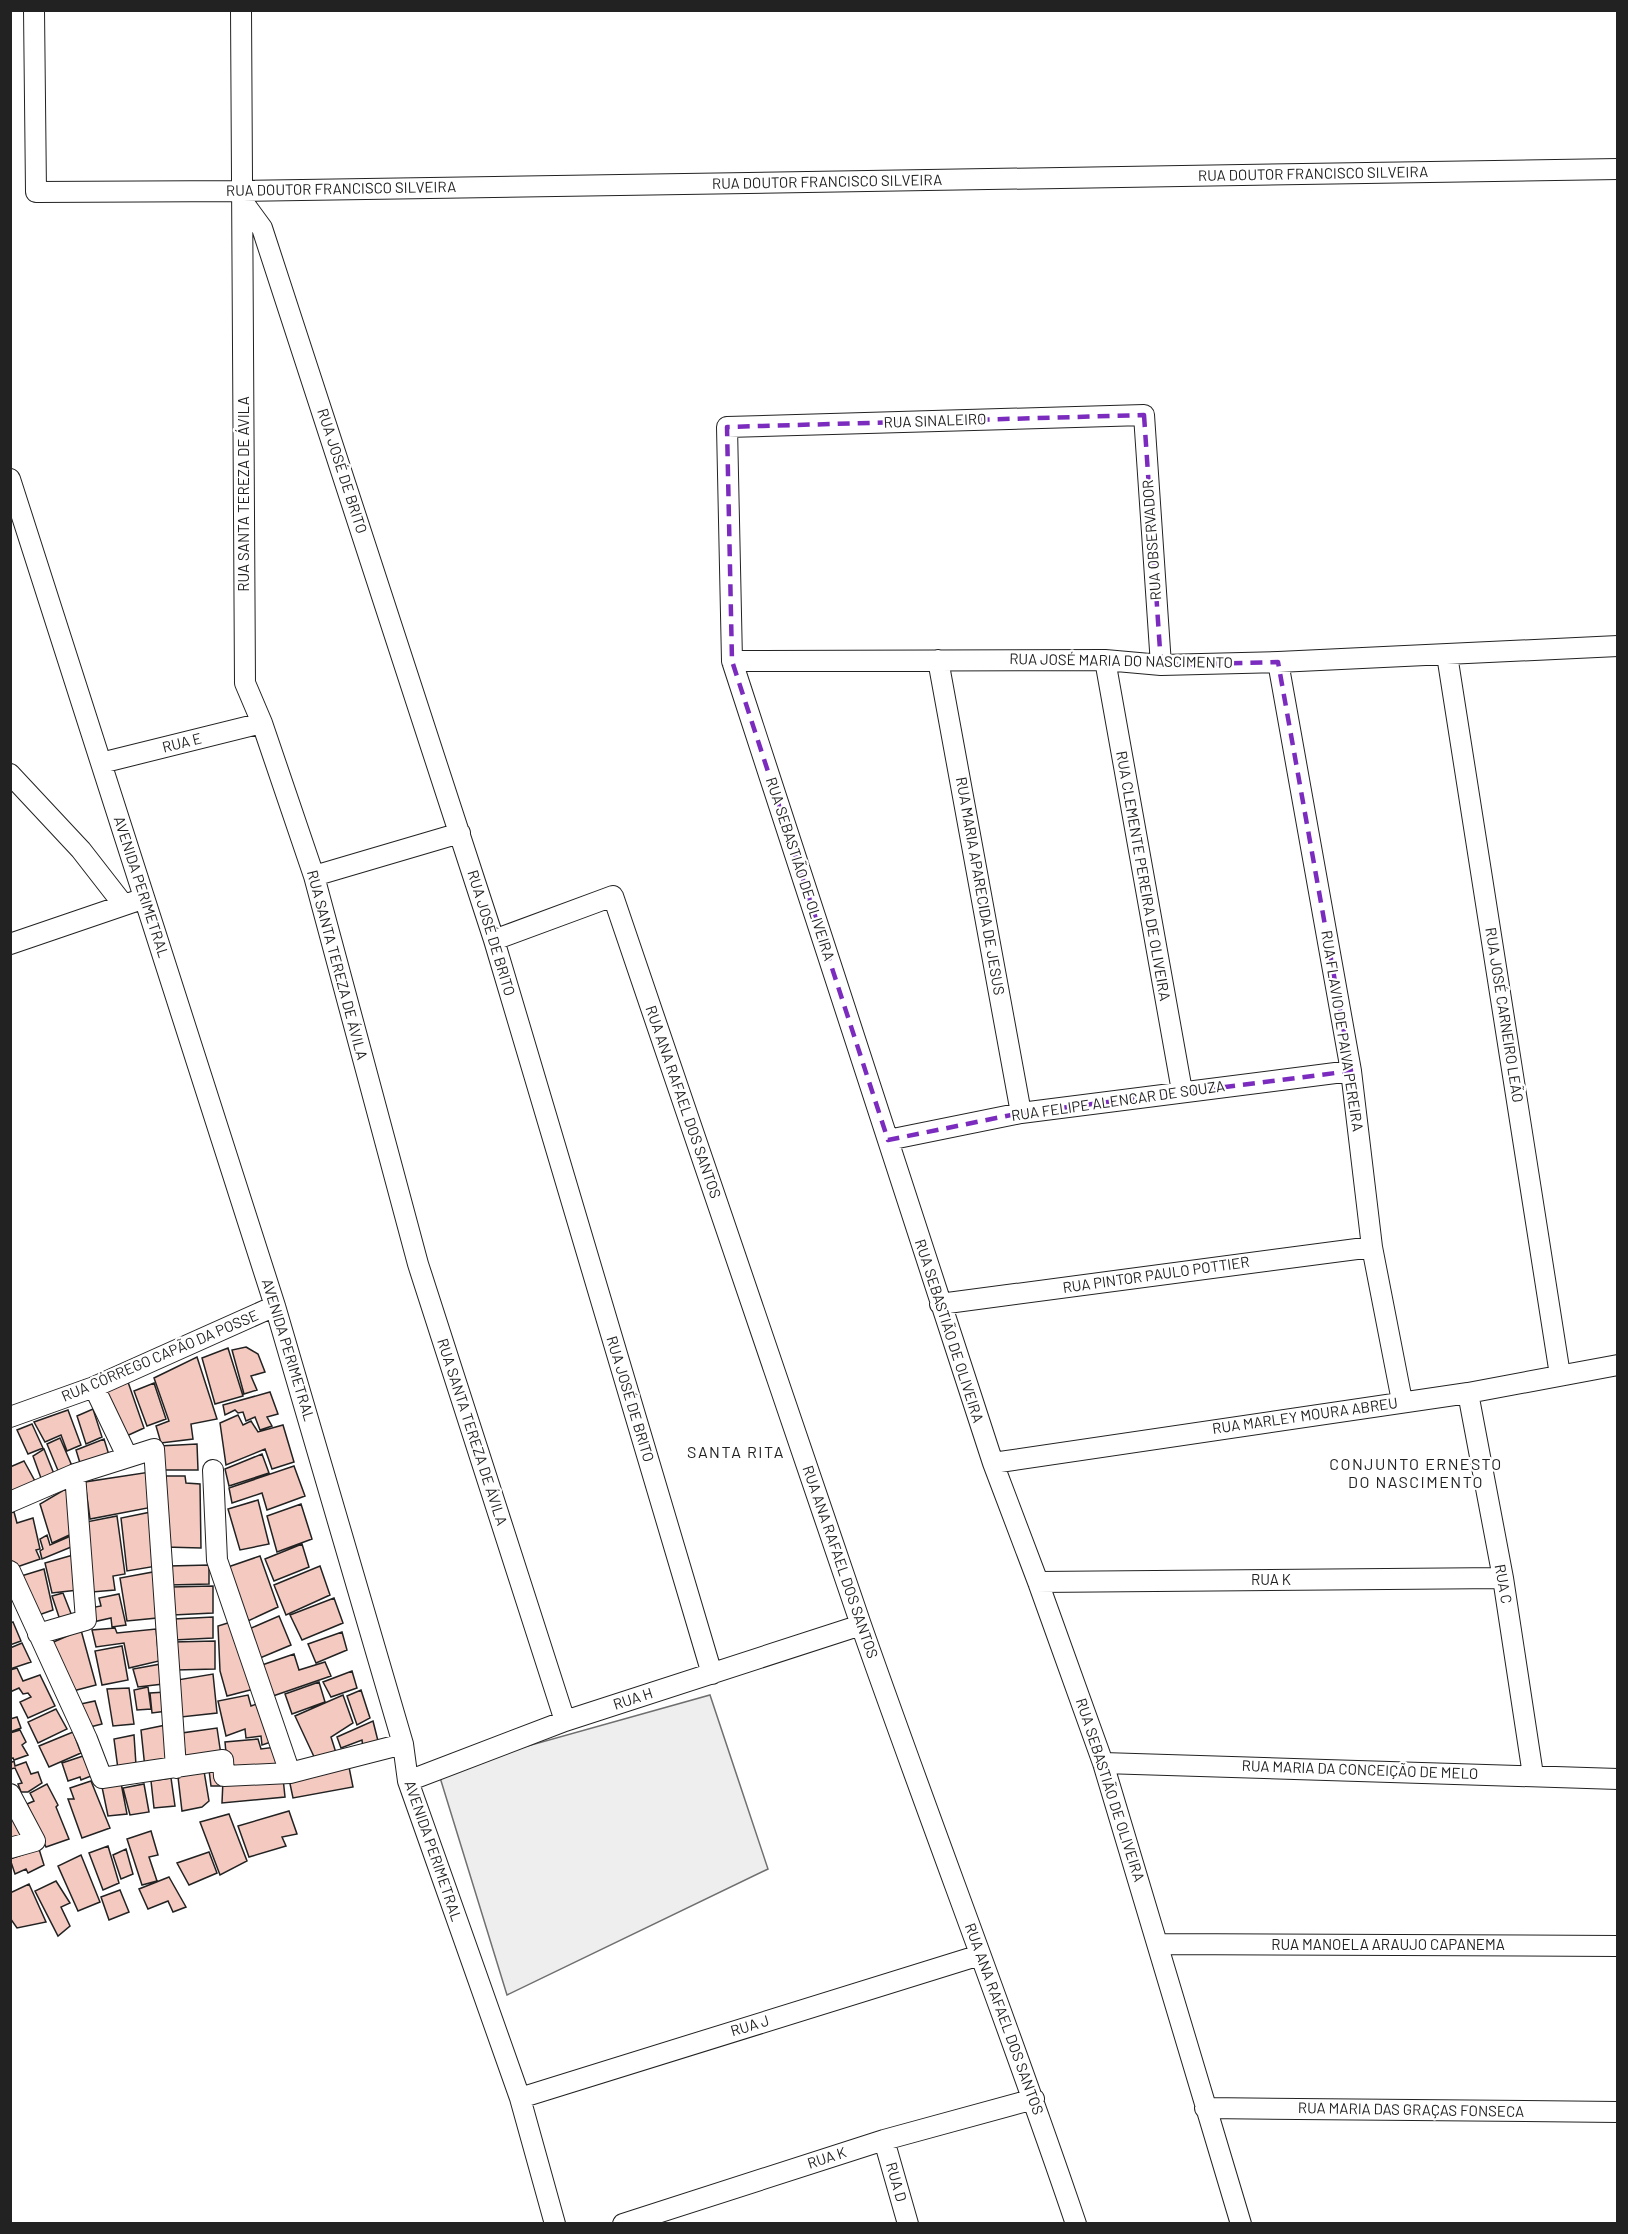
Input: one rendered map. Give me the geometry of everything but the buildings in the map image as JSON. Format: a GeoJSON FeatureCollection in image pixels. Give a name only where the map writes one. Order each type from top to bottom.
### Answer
{"type":"FeatureCollection","features":[{"type":"Feature","properties":{"kind":"street","name":"RUA DOUTOR FRANCISCO SILVEIRA"},"geometry":{"type":"LineString","coordinates":[[34,10],[36,192],[243,197],[1617,169]]}},
{"type":"Feature","properties":{"kind":"street","name":"RUA SANTA TEREZA DE ÁVILA"},"geometry":{"type":"LineString","coordinates":[[241,10],[245,683],[262,723],[314,876],[418,1264],[565,1721]]}},
{"type":"Feature","properties":{"kind":"street","name":"RUA JOSÉ DE BRITO"},"geometry":{"type":"LineString","coordinates":[[243,197],[262,228],[494,940],[712,1674]]}},
{"type":"Feature","properties":{"kind":"street","name":"RUA SINALEIRO"},"geometry":{"type":"LineString","coordinates":[[727,427],[1144,415]]}},
{"type":"Feature","properties":{"kind":"street","name":"RUA OBSERVADOR"},"geometry":{"type":"LineString","coordinates":[[1144,415],[1161,665]]}},
{"type":"Feature","properties":{"kind":"street","name":"RUA SEBASTIÃO DE OLIVEIRA"},"geometry":{"type":"LineString","coordinates":[[727,427],[732,662],[993,1463],[1103,1763],[1240,2223]]}},
{"type":"Feature","properties":{"kind":"street","name":"AVENIDA PERIMETRAL"},"geometry":{"type":"LineString","coordinates":[[10,479],[15,512],[101,763],[275,1306],[404,1744],[408,1781],[520,2098],[555,2223]]}},
{"type":"Feature","properties":{"kind":"street","name":"RUA JOSÉ MARIA DO NASCIMENTO"},"geometry":{"type":"LineString","coordinates":[[732,662],[1105,660],[1161,665],[1617,648]]}},
{"type":"Feature","properties":{"kind":"street","name":"RUA JOSÉ CARNEIRO LEÃO"},"geometry":{"type":"LineString","coordinates":[[1447,655],[1560,1375]]}},
{"type":"Feature","properties":{"kind":"street","name":"RUA MARIA APARECIDA DE JESUS"},"geometry":{"type":"LineString","coordinates":[[938,660],[1021,1113]]}},
{"type":"Feature","properties":{"kind":"street","name":"RUA CLEMENTE PEREIRA DE OLIVEIRA"},"geometry":{"type":"LineString","coordinates":[[1105,660],[1182,1091]]}},
{"type":"Feature","properties":{"kind":"street","name":"RUA FLAVIO DE PAIVA PEREIRA"},"geometry":{"type":"LineString","coordinates":[[1278,662],[1351,1071],[1372,1247],[1402,1401]]}},
{"type":"Feature","properties":{"kind":"street","name":"RUA E"},"geometry":{"type":"LineString","coordinates":[[101,763],[262,723]]}},
{"type":"Feature","properties":{"kind":"street"},"geometry":{"type":"LineString","coordinates":[[10,774],[81,850],[123,904]]}},
{"type":"Feature","properties":{"kind":"street"},"geometry":{"type":"LineString","coordinates":[[314,876],[460,833]]}},
{"type":"Feature","properties":{"kind":"street","name":"RUA ANA RAFAEL DOS SANTOS"},"geometry":{"type":"LineString","coordinates":[[494,940],[613,896],[861,1625],[1034,2099],[1076,2223]]}},
{"type":"Feature","properties":{"kind":"street"},"geometry":{"type":"LineString","coordinates":[[10,944],[123,904],[144,899]]}},
{"type":"Feature","properties":{"kind":"street","name":"RUA FELIPE ALENCAR DE SOUZA"},"geometry":{"type":"LineString","coordinates":[[888,1140],[1021,1113],[1351,1071]]}},
{"type":"Feature","properties":{"kind":"street","name":"RUA PINTOR PAULO POTTIER"},"geometry":{"type":"LineString","coordinates":[[940,1304],[1372,1247]]}},
{"type":"Feature","properties":{"kind":"street","name":"RUA CÓRREGO CAPÃO DA POSSE"},"geometry":{"type":"LineString","coordinates":[[10,1417],[94,1387],[275,1306]]}},
{"type":"Feature","properties":{"kind":"street","name":"RUA MARLEY MOURA ABREU"},"geometry":{"type":"LineString","coordinates":[[993,1463],[1468,1393],[1617,1365]]}},
{"type":"Feature","properties":{"kind":"street"},"geometry":{"type":"LineString","coordinates":[[94,1387],[127,1456]]}},
{"type":"Feature","properties":{"kind":"street","name":"RUA C"},"geometry":{"type":"LineString","coordinates":[[1468,1393],[1503,1578],[1533,1775]]}},
{"type":"Feature","properties":{"kind":"street"},"geometry":{"type":"LineString","coordinates":[[10,1502],[75,1474],[154,1449],[176,1768]]}},
{"type":"Feature","properties":{"kind":"street"},"geometry":{"type":"LineString","coordinates":[[213,1470],[217,1560],[290,1773]]}},
{"type":"Feature","properties":{"kind":"street"},"geometry":{"type":"LineString","coordinates":[[38,1634],[86,1620],[75,1474]]}},
{"type":"Feature","properties":{"kind":"street"},"geometry":{"type":"LineString","coordinates":[[10,1571],[87,1739],[102,1778],[223,1760],[224,1776],[290,1773],[404,1744]]}},
{"type":"Feature","properties":{"kind":"street","name":"RUA K"},"geometry":{"type":"LineString","coordinates":[[1038,1582],[1503,1578]]}},
{"type":"Feature","properties":{"kind":"street","name":"RUA H"},"geometry":{"type":"LineString","coordinates":[[408,1781],[565,1721],[861,1625]]}},
{"type":"Feature","properties":{"kind":"street","name":"RUA MARIA DA CONCEIÇÃO DE MELO"},"geometry":{"type":"LineString","coordinates":[[1103,1763],[1617,1779]]}},
{"type":"Feature","properties":{"kind":"street"},"geometry":{"type":"LineString","coordinates":[[10,1794],[35,1840],[10,1848]]}},
{"type":"Feature","properties":{"kind":"street","name":"RUA MANOELA ARAUJO CAPANEMA"},"geometry":{"type":"LineString","coordinates":[[1158,1944],[1617,1946]]}},
{"type":"Feature","properties":{"kind":"street","name":"RUA J"},"geometry":{"type":"LineString","coordinates":[[520,2098],[980,1955]]}},
{"type":"Feature","properties":{"kind":"street","name":"RUA K"},"geometry":{"type":"LineString","coordinates":[[622,2223],[884,2140],[1034,2099]]}},
{"type":"Feature","properties":{"kind":"street","name":"RUA MARIA DAS GRAÇAS FONSECA"},"geometry":{"type":"LineString","coordinates":[[1205,2108],[1617,2112]]}},
{"type":"Feature","properties":{"kind":"street","name":"RUA D"},"geometry":{"type":"LineString","coordinates":[[884,2140],[908,2223]]}},
{"type":"Feature","properties":{"kind":"highlighted area"},"geometry":{"type":"Polygon","coordinates":[[[1144,415],[1161,665],[1278,662],[1351,1071],[1021,1113],[888,1140],[732,661],[727,427],[1144,415]]]}},
{"type":"Feature","properties":{"kind":"shaded area"},"geometry":{"type":"Polygon","coordinates":[[[710,1695],[768,1869],[507,1995],[438,1771],[710,1695]]]}},
{"type":"Feature","properties":{"kind":"district","name":"SANTA RITA"},"geometry":{"type":"Point","coordinates":[736,1452]}},
{"type":"Feature","properties":{"kind":"district","name":"CONJUNTO ERNESTO DO NASCIMENTO"},"geometry":{"type":"Point","coordinates":[1416,1473]}}]}
